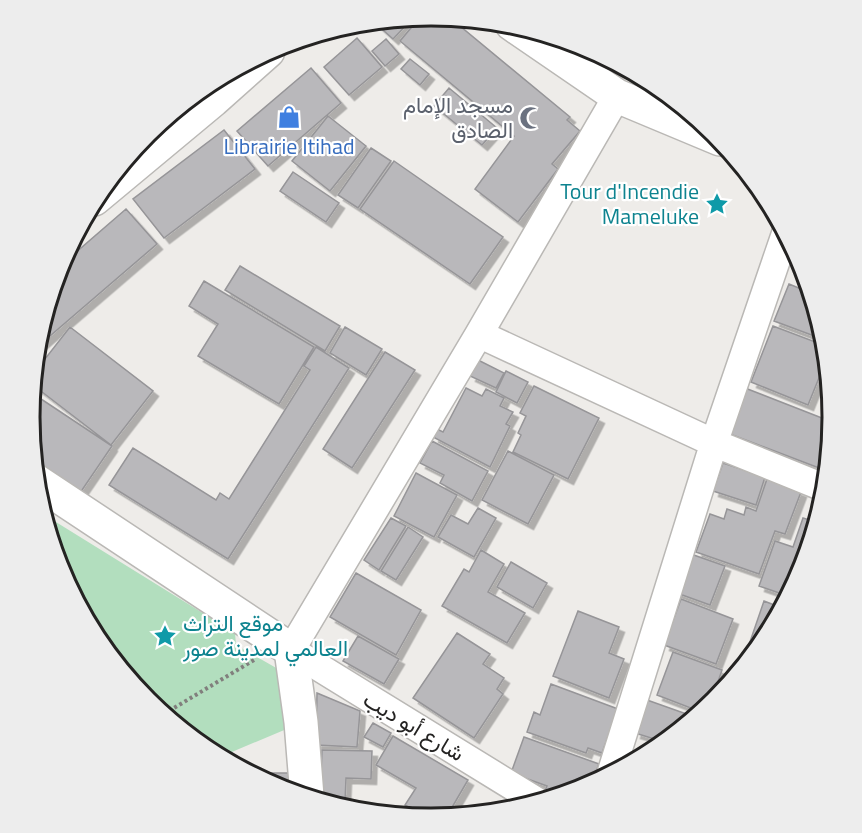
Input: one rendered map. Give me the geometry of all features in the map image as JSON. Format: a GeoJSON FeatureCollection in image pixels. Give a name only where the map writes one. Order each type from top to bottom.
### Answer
{"type":"FeatureCollection","features":[{"type":"Feature","properties":{"kind":"street"},"geometry":{"type":"LineString","coordinates":[[535,40],[617,96],[695,128]]}},
{"type":"Feature","properties":{"kind":"street"},"geometry":{"type":"LineString","coordinates":[[125,173],[239,76]]}},
{"type":"Feature","properties":{"kind":"street"},"geometry":{"type":"LineString","coordinates":[[306,787],[301,722],[285,646],[479,334],[617,96]]}},
{"type":"Feature","properties":{"kind":"street"},"geometry":{"type":"LineString","coordinates":[[615,761],[714,443],[782,244]]}},
{"type":"Feature","properties":{"kind":"street"},"geometry":{"type":"LineString","coordinates":[[479,334],[714,443],[816,484]]}},
{"type":"Feature","properties":{"kind":"street"},"geometry":{"type":"LineString","coordinates":[[47,488],[285,646]]}},
{"type":"Feature","properties":{"kind":"street","name":"شارع أبو ديب"},"geometry":{"type":"LineString","coordinates":[[285,646],[528,795]]}},
{"type":"Feature","properties":{"kind":"path"},"geometry":{"type":"LineString","coordinates":[[172,709],[285,646]]}},
{"type":"Feature","properties":{"kind":"green space","name":"موقع التراث العالمي لمدينة صور"},"geometry":{"type":"Polygon","coordinates":[[[54,521],[235,633],[236,645],[285,673],[289,728],[231,752],[193,727],[173,710],[121,655],[92,612],[70,566],[54,521]]]}},
{"type":"Feature","properties":{"kind":"building"},"geometry":{"type":"Polygon","coordinates":[[[405,26],[393,39],[382,29],[405,26]]]}},
{"type":"Feature","properties":{"kind":"building","name":"مسجد الإمام الصادق"},"geometry":{"type":"Polygon","coordinates":[[[413,26],[460,26],[570,117],[567,120],[580,131],[552,164],[558,169],[518,222],[475,189],[514,136],[400,41],[413,26]]]}},
{"type":"Feature","properties":{"kind":"building"},"geometry":{"type":"Polygon","coordinates":[[[357,38],[382,67],[349,95],[324,67],[357,38]]]}},
{"type":"Feature","properties":{"kind":"building"},"geometry":{"type":"Polygon","coordinates":[[[386,39],[399,54],[385,66],[372,51],[386,39]]]}},
{"type":"Feature","properties":{"kind":"building"},"geometry":{"type":"Polygon","coordinates":[[[410,59],[429,74],[420,85],[401,69],[410,59]]]}},
{"type":"Feature","properties":{"kind":"building","name":"Librairie Itihad"},"geometry":{"type":"Polygon","coordinates":[[[311,68],[341,103],[268,166],[237,131],[311,68]]]}},
{"type":"Feature","properties":{"kind":"building"},"geometry":{"type":"Polygon","coordinates":[[[449,88],[497,128],[482,145],[434,106],[449,88]]]}},
{"type":"Feature","properties":{"kind":"building"},"geometry":{"type":"Polygon","coordinates":[[[328,116],[366,146],[330,191],[292,161],[328,116]]]}},
{"type":"Feature","properties":{"kind":"building"},"geometry":{"type":"Polygon","coordinates":[[[224,130],[255,169],[164,238],[133,199],[224,130]]]}},
{"type":"Feature","properties":{"kind":"building"},"geometry":{"type":"Polygon","coordinates":[[[371,148],[391,161],[358,208],[338,195],[371,148]]]}},
{"type":"Feature","properties":{"kind":"building"},"geometry":{"type":"Polygon","coordinates":[[[394,161],[503,237],[470,284],[360,209],[394,161]]]}},
{"type":"Feature","properties":{"kind":"building"},"geometry":{"type":"Polygon","coordinates":[[[293,172],[339,203],[326,222],[280,191],[293,172]]]}},
{"type":"Feature","properties":{"kind":"building"},"geometry":{"type":"Polygon","coordinates":[[[126,209],[157,244],[49,337],[53,315],[77,252],[126,209]]]}},
{"type":"Feature","properties":{"kind":"building"},"geometry":{"type":"Polygon","coordinates":[[[240,266],[340,326],[325,351],[225,290],[240,266]]]}},
{"type":"Feature","properties":{"kind":"building"},"geometry":{"type":"Polygon","coordinates":[[[204,281],[314,347],[279,404],[198,356],[218,324],[189,306],[204,281]]]}},
{"type":"Feature","properties":{"kind":"building"},"geometry":{"type":"Polygon","coordinates":[[[789,284],[800,289],[813,336],[774,321],[789,284]]]}},
{"type":"Feature","properties":{"kind":"building"},"geometry":{"type":"Polygon","coordinates":[[[773,326],[814,342],[820,376],[808,405],[751,382],[773,326]]]}},
{"type":"Feature","properties":{"kind":"building"},"geometry":{"type":"Polygon","coordinates":[[[70,327],[153,391],[111,445],[41,391],[44,360],[70,327]]]}},
{"type":"Feature","properties":{"kind":"building"},"geometry":{"type":"Polygon","coordinates":[[[345,327],[382,349],[366,375],[330,353],[345,327]]]}},
{"type":"Feature","properties":{"kind":"building"},"geometry":{"type":"Polygon","coordinates":[[[316,347],[349,368],[228,559],[109,485],[133,448],[216,500],[220,493],[229,499],[310,370],[304,366],[316,347]]]}},
{"type":"Feature","properties":{"kind":"building"},"geometry":{"type":"Polygon","coordinates":[[[385,352],[415,370],[352,468],[323,449],[385,352]]]}},
{"type":"Feature","properties":{"kind":"building"},"geometry":{"type":"Polygon","coordinates":[[[478,360],[504,373],[496,388],[470,376],[478,360]]]}},
{"type":"Feature","properties":{"kind":"building"},"geometry":{"type":"Polygon","coordinates":[[[506,371],[528,382],[517,403],[496,392],[506,371]]]}},
{"type":"Feature","properties":{"kind":"building"},"geometry":{"type":"Polygon","coordinates":[[[534,386],[599,418],[568,479],[513,452],[526,416],[520,413],[534,386]]]}},
{"type":"Feature","properties":{"kind":"building"},"geometry":{"type":"Polygon","coordinates":[[[466,388],[482,396],[486,389],[504,398],[500,406],[513,412],[506,424],[510,426],[490,467],[433,437],[437,429],[443,432],[466,388]]]}},
{"type":"Feature","properties":{"kind":"building"},"geometry":{"type":"Polygon","coordinates":[[[745,388],[822,418],[819,468],[727,433],[745,388]]]}},
{"type":"Feature","properties":{"kind":"building"},"geometry":{"type":"Polygon","coordinates":[[[41,399],[112,446],[80,493],[43,468],[41,399]]]}},
{"type":"Feature","properties":{"kind":"building"},"geometry":{"type":"Polygon","coordinates":[[[432,441],[488,471],[472,501],[440,483],[444,475],[420,463],[432,441]]]}},
{"type":"Feature","properties":{"kind":"building"},"geometry":{"type":"Polygon","coordinates":[[[508,451],[554,475],[528,524],[482,500],[508,451]]]}},
{"type":"Feature","properties":{"kind":"building"},"geometry":{"type":"Polygon","coordinates":[[[723,463],[765,477],[756,505],[713,491],[723,463]]]}},
{"type":"Feature","properties":{"kind":"building"},"geometry":{"type":"Polygon","coordinates":[[[416,473],[457,495],[434,537],[394,516],[416,473]]]}},
{"type":"Feature","properties":{"kind":"building"},"geometry":{"type":"Polygon","coordinates":[[[767,479],[801,492],[785,534],[775,531],[759,574],[696,552],[710,514],[724,519],[727,509],[744,515],[746,507],[756,511],[767,479]]]}},
{"type":"Feature","properties":{"kind":"building"},"geometry":{"type":"Polygon","coordinates":[[[478,508],[496,518],[474,557],[438,537],[451,515],[468,524],[478,508]]]}},
{"type":"Feature","properties":{"kind":"building"},"geometry":{"type":"Polygon","coordinates":[[[391,518],[406,526],[379,570],[364,560],[391,518]]]}},
{"type":"Feature","properties":{"kind":"building"},"geometry":{"type":"Polygon","coordinates":[[[803,518],[808,520],[780,593],[759,586],[775,541],[793,547],[803,518]]]}},
{"type":"Feature","properties":{"kind":"building"},"geometry":{"type":"Polygon","coordinates":[[[408,527],[423,537],[396,580],[381,571],[408,527]]]}},
{"type":"Feature","properties":{"kind":"building"},"geometry":{"type":"Polygon","coordinates":[[[481,550],[504,564],[488,592],[525,613],[507,643],[442,606],[464,569],[469,572],[481,550]]]}},
{"type":"Feature","properties":{"kind":"building"},"geometry":{"type":"Polygon","coordinates":[[[688,553],[725,566],[710,605],[674,592],[688,553]]]}},
{"type":"Feature","properties":{"kind":"building"},"geometry":{"type":"Polygon","coordinates":[[[511,562],[547,583],[533,608],[497,587],[511,562]]]}},
{"type":"Feature","properties":{"kind":"building"},"geometry":{"type":"Polygon","coordinates":[[[356,573],[421,610],[396,655],[330,617],[356,573]]]}},
{"type":"Feature","properties":{"kind":"building"},"geometry":{"type":"Polygon","coordinates":[[[681,599],[733,619],[716,664],[664,645],[681,599]]]}},
{"type":"Feature","properties":{"kind":"building"},"geometry":{"type":"Polygon","coordinates":[[[764,601],[774,605],[770,612],[750,643],[764,601]]]}},
{"type":"Feature","properties":{"kind":"building"},"geometry":{"type":"Polygon","coordinates":[[[578,611],[619,627],[609,653],[624,659],[609,698],[553,676],[578,611]]]}},
{"type":"Feature","properties":{"kind":"building"},"geometry":{"type":"Polygon","coordinates":[[[457,633],[490,654],[483,664],[504,678],[497,689],[503,694],[474,738],[413,698],[457,633]]]}},
{"type":"Feature","properties":{"kind":"building"},"geometry":{"type":"Polygon","coordinates":[[[358,636],[399,659],[384,684],[343,661],[358,636]]]}},
{"type":"Feature","properties":{"kind":"building"},"geometry":{"type":"Polygon","coordinates":[[[673,652],[722,670],[718,681],[691,708],[657,695],[673,652]]]}},
{"type":"Feature","properties":{"kind":"building"},"geometry":{"type":"Polygon","coordinates":[[[551,684],[618,709],[602,753],[588,748],[586,753],[527,732],[534,712],[540,715],[551,684]]]}},
{"type":"Feature","properties":{"kind":"building"},"geometry":{"type":"Polygon","coordinates":[[[317,693],[360,711],[357,747],[316,745],[317,693]]]}},
{"type":"Feature","properties":{"kind":"building"},"geometry":{"type":"Polygon","coordinates":[[[647,700],[685,713],[653,739],[635,733],[647,700]]]}},
{"type":"Feature","properties":{"kind":"building"},"geometry":{"type":"Polygon","coordinates":[[[373,723],[391,733],[383,747],[364,737],[373,723]]]}},
{"type":"Feature","properties":{"kind":"building"},"geometry":{"type":"Polygon","coordinates":[[[393,736],[468,780],[452,807],[409,807],[405,805],[416,788],[376,765],[393,736]]]}},
{"type":"Feature","properties":{"kind":"building"},"geometry":{"type":"Polygon","coordinates":[[[524,737],[599,764],[596,771],[545,790],[547,786],[511,773],[524,737]]]}},
{"type":"Feature","properties":{"kind":"building"},"geometry":{"type":"Polygon","coordinates":[[[322,750],[372,751],[371,779],[346,778],[345,798],[320,791],[322,750]]]}},
{"type":"Feature","properties":{"kind":"building"},"geometry":{"type":"Polygon","coordinates":[[[271,773],[291,773],[290,782],[281,778],[271,773]]]}},
{"type":"Feature","properties":{"kind":"place","name":"Librairie Itihad"},"geometry":{"type":"Point","coordinates":[289,117]}},
{"type":"Feature","properties":{"kind":"place","name":"مسجد الإمام الصادق"},"geometry":{"type":"Point","coordinates":[531,118]}},
{"type":"Feature","properties":{"kind":"place","name":"Tour d'Incendie Mameluke"},"geometry":{"type":"Point","coordinates":[717,204]}},
{"type":"Feature","properties":{"kind":"place","name":"موقع التراث العالمي لمدينة صور"},"geometry":{"type":"Point","coordinates":[165,636]}}]}
